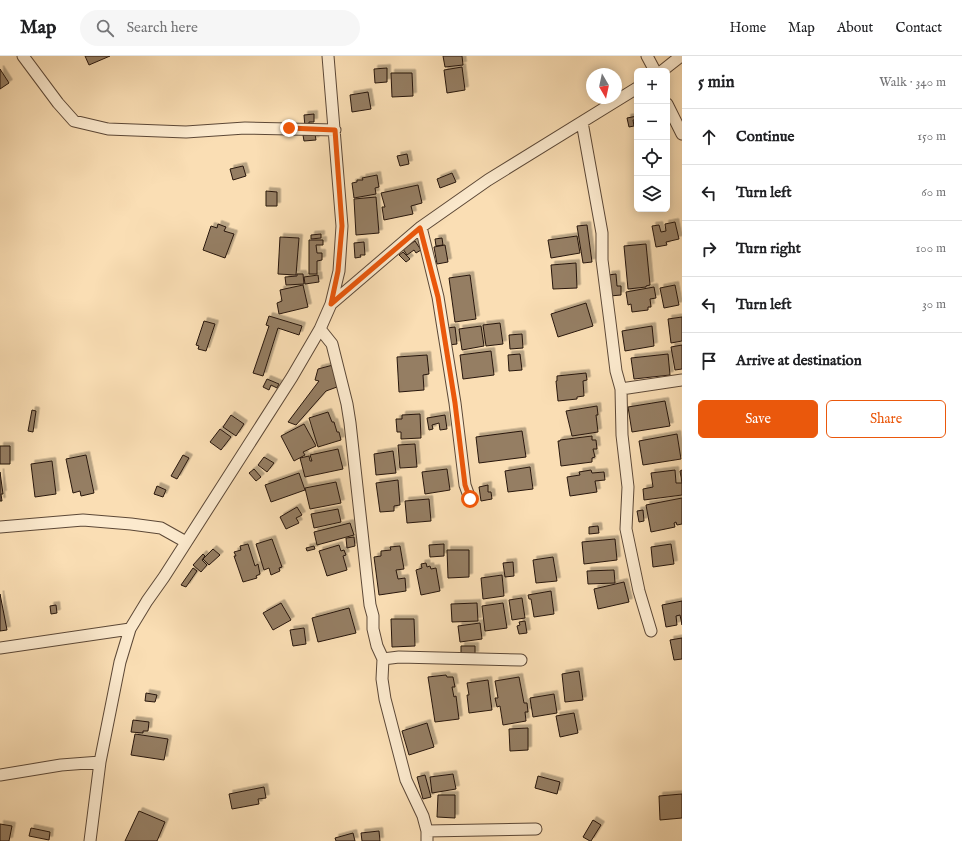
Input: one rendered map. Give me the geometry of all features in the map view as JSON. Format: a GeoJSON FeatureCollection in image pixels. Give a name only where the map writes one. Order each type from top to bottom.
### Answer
{"type":"FeatureCollection","features":[{"type":"Feature","properties":{"kind":"street"},"geometry":{"type":"LineString","coordinates":[[23,56],[58,103],[74,121],[108,129],[186,132],[245,128],[335,130]]}},
{"type":"Feature","properties":{"kind":"street"},"geometry":{"type":"LineString","coordinates":[[90,841],[100,762],[120,662],[130,628],[292,377],[320,329],[331,304],[338,271],[342,226],[328,56]]}},
{"type":"Feature","properties":{"kind":"street"},"geometry":{"type":"LineString","coordinates":[[647,56],[653,68]]}},
{"type":"Feature","properties":{"kind":"street"},"geometry":{"type":"LineString","coordinates":[[666,68],[682,56]]}},
{"type":"Feature","properties":{"kind":"street"},"geometry":{"type":"LineString","coordinates":[[331,304],[420,228],[488,180],[634,90]]}},
{"type":"Feature","properties":{"kind":"street"},"geometry":{"type":"LineString","coordinates":[[670,110],[682,134]]}},
{"type":"Feature","properties":{"kind":"street"},"geometry":{"type":"LineString","coordinates":[[582,122],[602,233],[602,260],[616,371],[621,390],[622,435],[628,487],[626,529],[639,590],[651,630]]}},
{"type":"Feature","properties":{"kind":"street"},"geometry":{"type":"LineString","coordinates":[[420,228],[438,297],[455,403],[465,485],[470,499]]}},
{"type":"Feature","properties":{"kind":"street"},"geometry":{"type":"LineString","coordinates":[[320,329],[332,344],[348,411],[370,605],[373,616],[373,629],[377,646],[383,659],[382,679],[385,699],[406,780],[423,816],[427,836],[536,829]]}},
{"type":"Feature","properties":{"kind":"street"},"geometry":{"type":"LineString","coordinates":[[621,390],[682,380]]}},
{"type":"Feature","properties":{"kind":"street"},"geometry":{"type":"LineString","coordinates":[[0,527],[82,520],[161,528],[186,542]]}},
{"type":"Feature","properties":{"kind":"street"},"geometry":{"type":"LineString","coordinates":[[0,648],[130,628]]}},
{"type":"Feature","properties":{"kind":"street"},"geometry":{"type":"LineString","coordinates":[[383,659],[399,657],[521,660]]}},
{"type":"Feature","properties":{"kind":"street"},"geometry":{"type":"LineString","coordinates":[[0,775],[61,765],[100,762]]}},
{"type":"Feature","properties":{"kind":"building"},"geometry":{"type":"Polygon","coordinates":[[[85,56],[110,56],[89,65],[85,56]]]}},
{"type":"Feature","properties":{"kind":"building"},"geometry":{"type":"Polygon","coordinates":[[[443,56],[462,56],[463,65],[445,67],[443,56]]]}},
{"type":"Feature","properties":{"kind":"building"},"geometry":{"type":"Polygon","coordinates":[[[462,67],[465,90],[447,93],[444,70],[462,67]]]}},
{"type":"Feature","properties":{"kind":"building"},"geometry":{"type":"Polygon","coordinates":[[[387,68],[387,82],[375,83],[374,69],[387,68]]]}},
{"type":"Feature","properties":{"kind":"building"},"geometry":{"type":"Polygon","coordinates":[[[0,69],[9,83],[0,89],[0,69]]]}},
{"type":"Feature","properties":{"kind":"building"},"geometry":{"type":"Polygon","coordinates":[[[391,73],[412,73],[413,96],[392,97],[391,73]]]}},
{"type":"Feature","properties":{"kind":"building"},"geometry":{"type":"Polygon","coordinates":[[[368,92],[371,109],[352,112],[350,95],[368,92]]]}},
{"type":"Feature","properties":{"kind":"building"},"geometry":{"type":"Polygon","coordinates":[[[314,114],[314,122],[309,122],[309,126],[305,127],[304,115],[314,114]]]}},
{"type":"Feature","properties":{"kind":"building"},"geometry":{"type":"Polygon","coordinates":[[[634,117],[634,126],[629,127],[627,118],[634,117]]]}},
{"type":"Feature","properties":{"kind":"building"},"geometry":{"type":"Polygon","coordinates":[[[315,134],[316,140],[304,141],[303,135],[315,134]]]}},
{"type":"Feature","properties":{"kind":"building"},"geometry":{"type":"Polygon","coordinates":[[[407,154],[409,164],[400,166],[397,156],[407,154]]]}},
{"type":"Feature","properties":{"kind":"building"},"geometry":{"type":"Polygon","coordinates":[[[243,166],[246,176],[233,180],[230,169],[243,166]]]}},
{"type":"Feature","properties":{"kind":"building"},"geometry":{"type":"Polygon","coordinates":[[[452,173],[456,182],[440,188],[437,179],[452,173]]]}},
{"type":"Feature","properties":{"kind":"building"},"geometry":{"type":"Polygon","coordinates":[[[377,175],[379,187],[375,188],[376,194],[354,198],[352,183],[357,182],[357,180],[363,180],[362,178],[377,175]]]}},
{"type":"Feature","properties":{"kind":"building"},"geometry":{"type":"Polygon","coordinates":[[[418,185],[422,203],[411,206],[413,214],[384,220],[382,207],[385,207],[381,193],[418,185]]]}},
{"type":"Feature","properties":{"kind":"building"},"geometry":{"type":"Polygon","coordinates":[[[266,191],[277,192],[277,206],[266,206],[266,191]]]}},
{"type":"Feature","properties":{"kind":"building"},"geometry":{"type":"Polygon","coordinates":[[[376,197],[379,233],[356,235],[354,199],[376,197]]]}},
{"type":"Feature","properties":{"kind":"building"},"geometry":{"type":"Polygon","coordinates":[[[675,222],[679,239],[666,242],[667,245],[656,247],[652,226],[659,225],[661,232],[666,231],[665,224],[675,222]]]}},
{"type":"Feature","properties":{"kind":"building"},"geometry":{"type":"Polygon","coordinates":[[[218,224],[226,227],[224,231],[234,234],[225,258],[203,250],[211,226],[217,228],[218,224]]]}},
{"type":"Feature","properties":{"kind":"building"},"geometry":{"type":"Polygon","coordinates":[[[587,225],[592,262],[583,263],[577,226],[587,225]]]}},
{"type":"Feature","properties":{"kind":"building"},"geometry":{"type":"Polygon","coordinates":[[[321,234],[321,238],[311,239],[311,235],[321,234]]]}},
{"type":"Feature","properties":{"kind":"building"},"geometry":{"type":"Polygon","coordinates":[[[577,236],[580,253],[551,258],[548,240],[577,236]]]}},
{"type":"Feature","properties":{"kind":"building"},"geometry":{"type":"Polygon","coordinates":[[[280,237],[299,238],[296,275],[278,274],[280,237]]]}},
{"type":"Feature","properties":{"kind":"building"},"geometry":{"type":"Polygon","coordinates":[[[442,238],[443,245],[436,246],[435,239],[442,238]]]}},
{"type":"Feature","properties":{"kind":"building"},"geometry":{"type":"Polygon","coordinates":[[[309,240],[323,240],[323,245],[316,245],[317,253],[322,253],[322,260],[317,261],[317,274],[309,274],[309,240]]]}},
{"type":"Feature","properties":{"kind":"building"},"geometry":{"type":"Polygon","coordinates":[[[415,241],[421,250],[416,253],[414,250],[407,255],[403,249],[415,241]]]}},
{"type":"Feature","properties":{"kind":"building"},"geometry":{"type":"Polygon","coordinates":[[[364,242],[365,255],[360,255],[361,257],[355,258],[354,243],[364,242]]]}},
{"type":"Feature","properties":{"kind":"building"},"geometry":{"type":"Polygon","coordinates":[[[646,244],[650,285],[646,287],[628,289],[624,246],[646,244]]]}},
{"type":"Feature","properties":{"kind":"building"},"geometry":{"type":"Polygon","coordinates":[[[445,245],[448,262],[437,264],[434,247],[445,245]]]}},
{"type":"Feature","properties":{"kind":"building"},"geometry":{"type":"Polygon","coordinates":[[[403,252],[410,259],[406,262],[399,255],[403,252]]]}},
{"type":"Feature","properties":{"kind":"building"},"geometry":{"type":"Polygon","coordinates":[[[576,263],[577,288],[553,289],[551,265],[576,263]]]}},
{"type":"Feature","properties":{"kind":"building"},"geometry":{"type":"Polygon","coordinates":[[[297,274],[303,274],[304,284],[286,285],[285,277],[297,276],[297,274]]]}},
{"type":"Feature","properties":{"kind":"building"},"geometry":{"type":"Polygon","coordinates":[[[616,274],[617,286],[621,286],[621,295],[610,296],[608,275],[616,274]]]}},
{"type":"Feature","properties":{"kind":"building"},"geometry":{"type":"Polygon","coordinates":[[[318,275],[319,282],[305,284],[304,277],[318,275]]]}},
{"type":"Feature","properties":{"kind":"building"},"geometry":{"type":"Polygon","coordinates":[[[470,275],[476,319],[455,322],[449,278],[470,275]]]}},
{"type":"Feature","properties":{"kind":"building"},"geometry":{"type":"Polygon","coordinates":[[[303,285],[308,307],[279,314],[277,303],[282,301],[280,290],[303,285]]]}},
{"type":"Feature","properties":{"kind":"building"},"geometry":{"type":"Polygon","coordinates":[[[675,285],[679,305],[664,308],[660,288],[675,285]]]}},
{"type":"Feature","properties":{"kind":"building"},"geometry":{"type":"Polygon","coordinates":[[[654,287],[656,298],[650,299],[651,307],[648,307],[648,310],[632,312],[631,304],[628,305],[626,292],[654,287]]]}},
{"type":"Feature","properties":{"kind":"building"},"geometry":{"type":"Polygon","coordinates":[[[586,303],[593,326],[558,337],[551,314],[586,303]]]}},
{"type":"Feature","properties":{"kind":"building"},"geometry":{"type":"Polygon","coordinates":[[[269,316],[302,326],[299,335],[278,328],[263,376],[253,373],[269,326],[266,325],[269,316]]]}},
{"type":"Feature","properties":{"kind":"building"},"geometry":{"type":"Polygon","coordinates":[[[682,317],[682,341],[671,343],[668,319],[682,317]]]}},
{"type":"Feature","properties":{"kind":"building"},"geometry":{"type":"Polygon","coordinates":[[[204,321],[215,324],[206,351],[198,349],[199,346],[196,345],[204,321]]]}},
{"type":"Feature","properties":{"kind":"building"},"geometry":{"type":"Polygon","coordinates":[[[500,323],[503,344],[486,346],[483,325],[500,323]]]}},
{"type":"Feature","properties":{"kind":"building"},"geometry":{"type":"Polygon","coordinates":[[[481,326],[484,346],[462,350],[459,329],[481,326]]]}},
{"type":"Feature","properties":{"kind":"building"},"geometry":{"type":"Polygon","coordinates":[[[652,326],[654,346],[625,351],[622,331],[652,326]]]}},
{"type":"Feature","properties":{"kind":"building"},"geometry":{"type":"Polygon","coordinates":[[[455,327],[457,344],[448,345],[447,328],[455,327]]]}},
{"type":"Feature","properties":{"kind":"building"},"geometry":{"type":"Polygon","coordinates":[[[522,334],[523,348],[510,349],[509,335],[522,334]]]}},
{"type":"Feature","properties":{"kind":"building"},"geometry":{"type":"Polygon","coordinates":[[[682,345],[682,369],[675,370],[671,347],[682,345]]]}},
{"type":"Feature","properties":{"kind":"building"},"geometry":{"type":"Polygon","coordinates":[[[491,351],[494,375],[463,379],[460,355],[491,351]]]}},
{"type":"Feature","properties":{"kind":"building"},"geometry":{"type":"Polygon","coordinates":[[[520,354],[522,370],[509,371],[508,355],[520,354]]]}},
{"type":"Feature","properties":{"kind":"building"},"geometry":{"type":"Polygon","coordinates":[[[668,354],[670,375],[634,379],[631,358],[668,354]]]}},
{"type":"Feature","properties":{"kind":"building"},"geometry":{"type":"Polygon","coordinates":[[[427,355],[429,374],[423,375],[424,390],[399,392],[397,357],[427,355]]]}},
{"type":"Feature","properties":{"kind":"building"},"geometry":{"type":"Polygon","coordinates":[[[333,365],[337,387],[326,391],[296,425],[288,422],[319,381],[315,380],[318,369],[333,365]]]}},
{"type":"Feature","properties":{"kind":"building"},"geometry":{"type":"Polygon","coordinates":[[[586,373],[587,380],[583,381],[584,396],[577,397],[577,399],[558,401],[557,376],[586,373]]]}},
{"type":"Feature","properties":{"kind":"building"},"geometry":{"type":"Polygon","coordinates":[[[267,379],[279,384],[277,388],[271,385],[269,390],[263,387],[267,379]]]}},
{"type":"Feature","properties":{"kind":"building"},"geometry":{"type":"Polygon","coordinates":[[[665,401],[670,426],[632,432],[628,407],[665,401]]]}},
{"type":"Feature","properties":{"kind":"building"},"geometry":{"type":"Polygon","coordinates":[[[597,406],[598,415],[596,415],[598,432],[572,436],[566,411],[597,406]]]}},
{"type":"Feature","properties":{"kind":"building"},"geometry":{"type":"Polygon","coordinates":[[[32,410],[36,411],[33,432],[28,431],[32,410]]]}},
{"type":"Feature","properties":{"kind":"building"},"geometry":{"type":"Polygon","coordinates":[[[328,412],[332,422],[334,422],[337,432],[339,432],[341,440],[318,447],[309,418],[328,412]]]}},
{"type":"Feature","properties":{"kind":"building"},"geometry":{"type":"Polygon","coordinates":[[[420,414],[421,438],[401,439],[401,432],[397,432],[396,419],[402,419],[402,415],[420,414]]]}},
{"type":"Feature","properties":{"kind":"building"},"geometry":{"type":"Polygon","coordinates":[[[231,415],[244,424],[236,436],[223,427],[231,415]]]}},
{"type":"Feature","properties":{"kind":"building"},"geometry":{"type":"Polygon","coordinates":[[[445,415],[447,429],[440,430],[439,423],[432,425],[433,429],[429,430],[427,418],[445,415]]]}},
{"type":"Feature","properties":{"kind":"building"},"geometry":{"type":"Polygon","coordinates":[[[304,424],[316,446],[303,452],[305,455],[294,461],[281,436],[304,424]]]}},
{"type":"Feature","properties":{"kind":"building"},"geometry":{"type":"Polygon","coordinates":[[[220,429],[231,437],[221,450],[210,442],[220,429]]]}},
{"type":"Feature","properties":{"kind":"building"},"geometry":{"type":"Polygon","coordinates":[[[522,431],[526,457],[479,463],[476,437],[522,431]]]}},
{"type":"Feature","properties":{"kind":"building"},"geometry":{"type":"Polygon","coordinates":[[[677,434],[681,459],[643,465],[639,441],[677,434]]]}},
{"type":"Feature","properties":{"kind":"building"},"geometry":{"type":"Polygon","coordinates":[[[592,436],[592,440],[596,440],[597,449],[593,449],[595,457],[592,458],[592,462],[561,466],[558,441],[592,436]]]}},
{"type":"Feature","properties":{"kind":"building"},"geometry":{"type":"Polygon","coordinates":[[[415,444],[417,467],[400,468],[398,445],[415,444]]]}},
{"type":"Feature","properties":{"kind":"building"},"geometry":{"type":"Polygon","coordinates":[[[0,446],[10,446],[10,464],[0,464],[0,446]]]}},
{"type":"Feature","properties":{"kind":"building"},"geometry":{"type":"Polygon","coordinates":[[[338,449],[343,469],[305,477],[300,458],[309,456],[310,461],[312,461],[310,455],[338,449]]]}},
{"type":"Feature","properties":{"kind":"building"},"geometry":{"type":"Polygon","coordinates":[[[393,451],[396,473],[376,475],[374,454],[393,451]]]}},
{"type":"Feature","properties":{"kind":"building"},"geometry":{"type":"Polygon","coordinates":[[[86,455],[94,493],[81,496],[80,491],[73,493],[66,459],[86,455]]]}},
{"type":"Feature","properties":{"kind":"building"},"geometry":{"type":"Polygon","coordinates":[[[183,455],[189,458],[177,479],[171,476],[183,455]]]}},
{"type":"Feature","properties":{"kind":"building"},"geometry":{"type":"Polygon","coordinates":[[[264,457],[274,463],[267,472],[258,465],[264,457]]]}},
{"type":"Feature","properties":{"kind":"building"},"geometry":{"type":"Polygon","coordinates":[[[52,461],[56,494],[35,497],[31,464],[52,461]]]}},
{"type":"Feature","properties":{"kind":"building"},"geometry":{"type":"Polygon","coordinates":[[[530,467],[533,489],[508,492],[505,471],[530,467]]]}},
{"type":"Feature","properties":{"kind":"building"},"geometry":{"type":"Polygon","coordinates":[[[254,469],[261,477],[256,481],[249,473],[254,469]]]}},
{"type":"Feature","properties":{"kind":"building"},"geometry":{"type":"Polygon","coordinates":[[[447,469],[450,490],[425,494],[422,472],[447,469]]]}},
{"type":"Feature","properties":{"kind":"building"},"geometry":{"type":"Polygon","coordinates":[[[591,470],[592,473],[604,472],[605,480],[595,481],[597,492],[570,496],[567,477],[580,475],[579,472],[591,470]]]}},
{"type":"Feature","properties":{"kind":"building"},"geometry":{"type":"Polygon","coordinates":[[[675,470],[676,483],[682,483],[682,495],[644,500],[643,489],[653,487],[651,473],[675,470]]]}},
{"type":"Feature","properties":{"kind":"building"},"geometry":{"type":"Polygon","coordinates":[[[682,470],[682,483],[680,471],[682,470]]]}},
{"type":"Feature","properties":{"kind":"building"},"geometry":{"type":"Polygon","coordinates":[[[0,472],[3,494],[1,494],[2,501],[0,501],[0,472]]]}},
{"type":"Feature","properties":{"kind":"building"},"geometry":{"type":"Polygon","coordinates":[[[299,473],[305,490],[271,502],[265,485],[299,473]]]}},
{"type":"Feature","properties":{"kind":"building"},"geometry":{"type":"Polygon","coordinates":[[[398,480],[400,505],[394,506],[394,511],[380,512],[376,483],[398,480]]]}},
{"type":"Feature","properties":{"kind":"building"},"geometry":{"type":"Polygon","coordinates":[[[336,482],[341,503],[310,509],[305,488],[336,482]]]}},
{"type":"Feature","properties":{"kind":"building"},"geometry":{"type":"Polygon","coordinates":[[[488,485],[488,492],[491,492],[492,499],[481,501],[479,487],[488,485]]]}},
{"type":"Feature","properties":{"kind":"building"},"geometry":{"type":"Polygon","coordinates":[[[157,486],[166,490],[163,497],[154,494],[157,486]]]}},
{"type":"Feature","properties":{"kind":"building"},"geometry":{"type":"Polygon","coordinates":[[[682,498],[682,524],[677,525],[676,522],[674,523],[675,527],[651,532],[646,505],[682,498]]]}},
{"type":"Feature","properties":{"kind":"building"},"geometry":{"type":"Polygon","coordinates":[[[429,499],[431,521],[407,523],[405,501],[429,499]]]}},
{"type":"Feature","properties":{"kind":"building"},"geometry":{"type":"Polygon","coordinates":[[[297,507],[302,515],[296,518],[299,523],[286,529],[280,517],[297,507]]]}},
{"type":"Feature","properties":{"kind":"building"},"geometry":{"type":"Polygon","coordinates":[[[338,509],[341,522],[314,528],[311,514],[338,509]]]}},
{"type":"Feature","properties":{"kind":"building"},"geometry":{"type":"Polygon","coordinates":[[[643,510],[644,521],[639,522],[637,511],[643,510]]]}},
{"type":"Feature","properties":{"kind":"building"},"geometry":{"type":"Polygon","coordinates":[[[350,523],[354,535],[317,545],[314,532],[350,523]]]}},
{"type":"Feature","properties":{"kind":"building"},"geometry":{"type":"Polygon","coordinates":[[[598,526],[599,533],[589,534],[589,527],[598,526]]]}},
{"type":"Feature","properties":{"kind":"building"},"geometry":{"type":"Polygon","coordinates":[[[354,537],[355,546],[347,548],[346,538],[354,537]]]}},
{"type":"Feature","properties":{"kind":"building"},"geometry":{"type":"Polygon","coordinates":[[[272,539],[282,567],[279,568],[280,571],[271,575],[269,568],[264,570],[256,544],[272,539]]]}},
{"type":"Feature","properties":{"kind":"building"},"geometry":{"type":"Polygon","coordinates":[[[615,539],[617,560],[584,564],[582,542],[615,539]]]}},
{"type":"Feature","properties":{"kind":"building"},"geometry":{"type":"Polygon","coordinates":[[[248,544],[255,566],[258,564],[260,574],[256,576],[257,578],[243,582],[234,552],[241,550],[240,546],[248,544]]]}},
{"type":"Feature","properties":{"kind":"building"},"geometry":{"type":"Polygon","coordinates":[[[444,544],[444,556],[430,557],[429,545],[444,544]]]}},
{"type":"Feature","properties":{"kind":"building"},"geometry":{"type":"Polygon","coordinates":[[[671,544],[674,564],[653,567],[651,547],[671,544]]]}},
{"type":"Feature","properties":{"kind":"building"},"geometry":{"type":"Polygon","coordinates":[[[339,545],[341,551],[344,550],[346,555],[343,556],[347,570],[327,576],[319,551],[339,545]]]}},
{"type":"Feature","properties":{"kind":"building"},"geometry":{"type":"Polygon","coordinates":[[[314,546],[315,549],[307,551],[306,548],[314,546]]]}},
{"type":"Feature","properties":{"kind":"building"},"geometry":{"type":"Polygon","coordinates":[[[400,546],[404,569],[396,570],[398,579],[405,578],[406,591],[379,595],[374,557],[381,556],[381,551],[391,550],[390,547],[400,546]]]}},
{"type":"Feature","properties":{"kind":"building"},"geometry":{"type":"Polygon","coordinates":[[[213,549],[220,555],[209,565],[203,559],[213,549]]]}},
{"type":"Feature","properties":{"kind":"building"},"geometry":{"type":"Polygon","coordinates":[[[447,550],[469,550],[469,577],[448,578],[447,550]]]}},
{"type":"Feature","properties":{"kind":"building"},"geometry":{"type":"Polygon","coordinates":[[[203,554],[205,556],[202,560],[207,565],[201,572],[193,565],[203,554]]]}},
{"type":"Feature","properties":{"kind":"building"},"geometry":{"type":"Polygon","coordinates":[[[553,557],[557,581],[536,583],[533,560],[553,557]]]}},
{"type":"Feature","properties":{"kind":"building"},"geometry":{"type":"Polygon","coordinates":[[[513,562],[514,576],[505,577],[503,563],[513,562]]]}},
{"type":"Feature","properties":{"kind":"building"},"geometry":{"type":"Polygon","coordinates":[[[426,563],[427,567],[430,566],[431,569],[436,568],[440,591],[421,595],[416,570],[422,568],[421,564],[426,563]]]}},
{"type":"Feature","properties":{"kind":"building"},"geometry":{"type":"Polygon","coordinates":[[[193,568],[197,571],[186,587],[181,585],[193,568]]]}},
{"type":"Feature","properties":{"kind":"building"},"geometry":{"type":"Polygon","coordinates":[[[614,570],[615,583],[588,584],[587,571],[614,570]]]}},
{"type":"Feature","properties":{"kind":"building"},"geometry":{"type":"Polygon","coordinates":[[[502,575],[504,596],[483,599],[481,578],[502,575]]]}},
{"type":"Feature","properties":{"kind":"building"},"geometry":{"type":"Polygon","coordinates":[[[624,582],[629,602],[598,609],[594,589],[624,582]]]}},
{"type":"Feature","properties":{"kind":"building"},"geometry":{"type":"Polygon","coordinates":[[[551,591],[554,614],[534,617],[531,599],[529,599],[528,595],[551,591]]]}},
{"type":"Feature","properties":{"kind":"building"},"geometry":{"type":"Polygon","coordinates":[[[0,594],[7,630],[0,631],[0,594]]]}},
{"type":"Feature","properties":{"kind":"building"},"geometry":{"type":"Polygon","coordinates":[[[522,598],[525,618],[512,620],[509,600],[522,598]]]}},
{"type":"Feature","properties":{"kind":"building"},"geometry":{"type":"Polygon","coordinates":[[[682,601],[682,625],[680,615],[676,616],[677,625],[666,627],[662,605],[682,601]]]}},
{"type":"Feature","properties":{"kind":"building"},"geometry":{"type":"Polygon","coordinates":[[[281,603],[291,620],[273,630],[263,613],[281,603]]]}},
{"type":"Feature","properties":{"kind":"building"},"geometry":{"type":"Polygon","coordinates":[[[477,603],[478,621],[452,622],[451,604],[477,603]]]}},
{"type":"Feature","properties":{"kind":"building"},"geometry":{"type":"Polygon","coordinates":[[[503,603],[507,628],[485,631],[482,606],[503,603]]]}},
{"type":"Feature","properties":{"kind":"building"},"geometry":{"type":"Polygon","coordinates":[[[56,605],[57,613],[51,614],[50,606],[56,605]]]}},
{"type":"Feature","properties":{"kind":"building"},"geometry":{"type":"Polygon","coordinates":[[[349,608],[356,633],[318,642],[312,618],[349,608]]]}},
{"type":"Feature","properties":{"kind":"building"},"geometry":{"type":"Polygon","coordinates":[[[391,619],[414,619],[415,646],[392,647],[391,619]]]}},
{"type":"Feature","properties":{"kind":"building"},"geometry":{"type":"Polygon","coordinates":[[[525,621],[527,633],[519,634],[517,626],[520,625],[519,622],[525,621]]]}},
{"type":"Feature","properties":{"kind":"building"},"geometry":{"type":"Polygon","coordinates":[[[480,623],[482,639],[460,642],[458,626],[480,623]]]}},
{"type":"Feature","properties":{"kind":"building"},"geometry":{"type":"Polygon","coordinates":[[[304,628],[306,644],[293,646],[290,630],[304,628]]]}},
{"type":"Feature","properties":{"kind":"building"},"geometry":{"type":"Polygon","coordinates":[[[682,638],[682,659],[674,660],[670,640],[682,638]]]}},
{"type":"Feature","properties":{"kind":"building"},"geometry":{"type":"Polygon","coordinates":[[[461,646],[475,646],[475,655],[461,655],[461,646]]]}},
{"type":"Feature","properties":{"kind":"building"},"geometry":{"type":"Polygon","coordinates":[[[579,671],[583,700],[565,702],[562,674],[579,671]]]}},
{"type":"Feature","properties":{"kind":"building"},"geometry":{"type":"Polygon","coordinates":[[[446,675],[447,677],[453,677],[455,687],[452,687],[454,697],[456,696],[459,719],[435,722],[428,677],[446,675]]]}},
{"type":"Feature","properties":{"kind":"building"},"geometry":{"type":"Polygon","coordinates":[[[519,677],[524,703],[527,703],[528,712],[525,712],[526,721],[503,725],[500,706],[497,707],[495,698],[498,698],[495,681],[519,677]]]}},
{"type":"Feature","properties":{"kind":"building"},"geometry":{"type":"Polygon","coordinates":[[[488,680],[492,710],[469,713],[467,683],[488,680]]]}},
{"type":"Feature","properties":{"kind":"building"},"geometry":{"type":"Polygon","coordinates":[[[146,693],[157,695],[155,702],[145,701],[146,693]]]}},
{"type":"Feature","properties":{"kind":"building"},"geometry":{"type":"Polygon","coordinates":[[[554,694],[557,713],[533,717],[530,698],[554,694]]]}},
{"type":"Feature","properties":{"kind":"building"},"geometry":{"type":"Polygon","coordinates":[[[574,713],[578,733],[560,737],[556,716],[574,713]]]}},
{"type":"Feature","properties":{"kind":"building"},"geometry":{"type":"Polygon","coordinates":[[[133,720],[149,722],[148,731],[143,731],[143,733],[131,732],[133,720]]]}},
{"type":"Feature","properties":{"kind":"building"},"geometry":{"type":"Polygon","coordinates":[[[427,723],[434,747],[409,755],[402,731],[427,723]]]}},
{"type":"Feature","properties":{"kind":"building"},"geometry":{"type":"Polygon","coordinates":[[[528,728],[528,750],[510,751],[509,729],[528,728]]]}},
{"type":"Feature","properties":{"kind":"building"},"geometry":{"type":"Polygon","coordinates":[[[135,734],[168,739],[164,760],[131,755],[135,734]]]}},
{"type":"Feature","properties":{"kind":"building"},"geometry":{"type":"Polygon","coordinates":[[[453,774],[456,789],[432,793],[430,777],[453,774]]]}},
{"type":"Feature","properties":{"kind":"building"},"geometry":{"type":"Polygon","coordinates":[[[425,775],[431,797],[423,799],[417,777],[425,775]]]}},
{"type":"Feature","properties":{"kind":"building"},"geometry":{"type":"Polygon","coordinates":[[[538,776],[560,782],[557,794],[535,788],[538,776]]]}},
{"type":"Feature","properties":{"kind":"building"},"geometry":{"type":"Polygon","coordinates":[[[264,787],[266,798],[258,799],[259,804],[232,809],[229,794],[264,787]]]}},
{"type":"Feature","properties":{"kind":"building"},"geometry":{"type":"Polygon","coordinates":[[[682,794],[682,818],[660,820],[659,796],[682,794]]]}},
{"type":"Feature","properties":{"kind":"building"},"geometry":{"type":"Polygon","coordinates":[[[438,795],[455,795],[455,818],[437,817],[438,795]]]}},
{"type":"Feature","properties":{"kind":"building"},"geometry":{"type":"Polygon","coordinates":[[[139,811],[165,822],[157,841],[125,841],[139,811]]]}},
{"type":"Feature","properties":{"kind":"building"},"geometry":{"type":"Polygon","coordinates":[[[593,820],[601,825],[590,841],[583,837],[593,820]]]}},
{"type":"Feature","properties":{"kind":"building"},"geometry":{"type":"Polygon","coordinates":[[[0,824],[12,826],[9,841],[0,841],[0,824]]]}},
{"type":"Feature","properties":{"kind":"building"},"geometry":{"type":"Polygon","coordinates":[[[31,828],[50,832],[49,840],[29,836],[31,828]]]}},
{"type":"Feature","properties":{"kind":"building"},"geometry":{"type":"Polygon","coordinates":[[[379,831],[380,841],[362,841],[361,833],[379,831]]]}},
{"type":"Feature","properties":{"kind":"building"},"geometry":{"type":"Polygon","coordinates":[[[353,833],[355,841],[336,841],[335,838],[353,833]]]}},
{"type":"Feature","properties":{"kind":"route"},"geometry":{"type":"LineString","coordinates":[[289,128],[335,130],[342,226],[338,271],[331,304],[420,228],[438,297],[455,403],[465,485],[470,499]]}}]}
